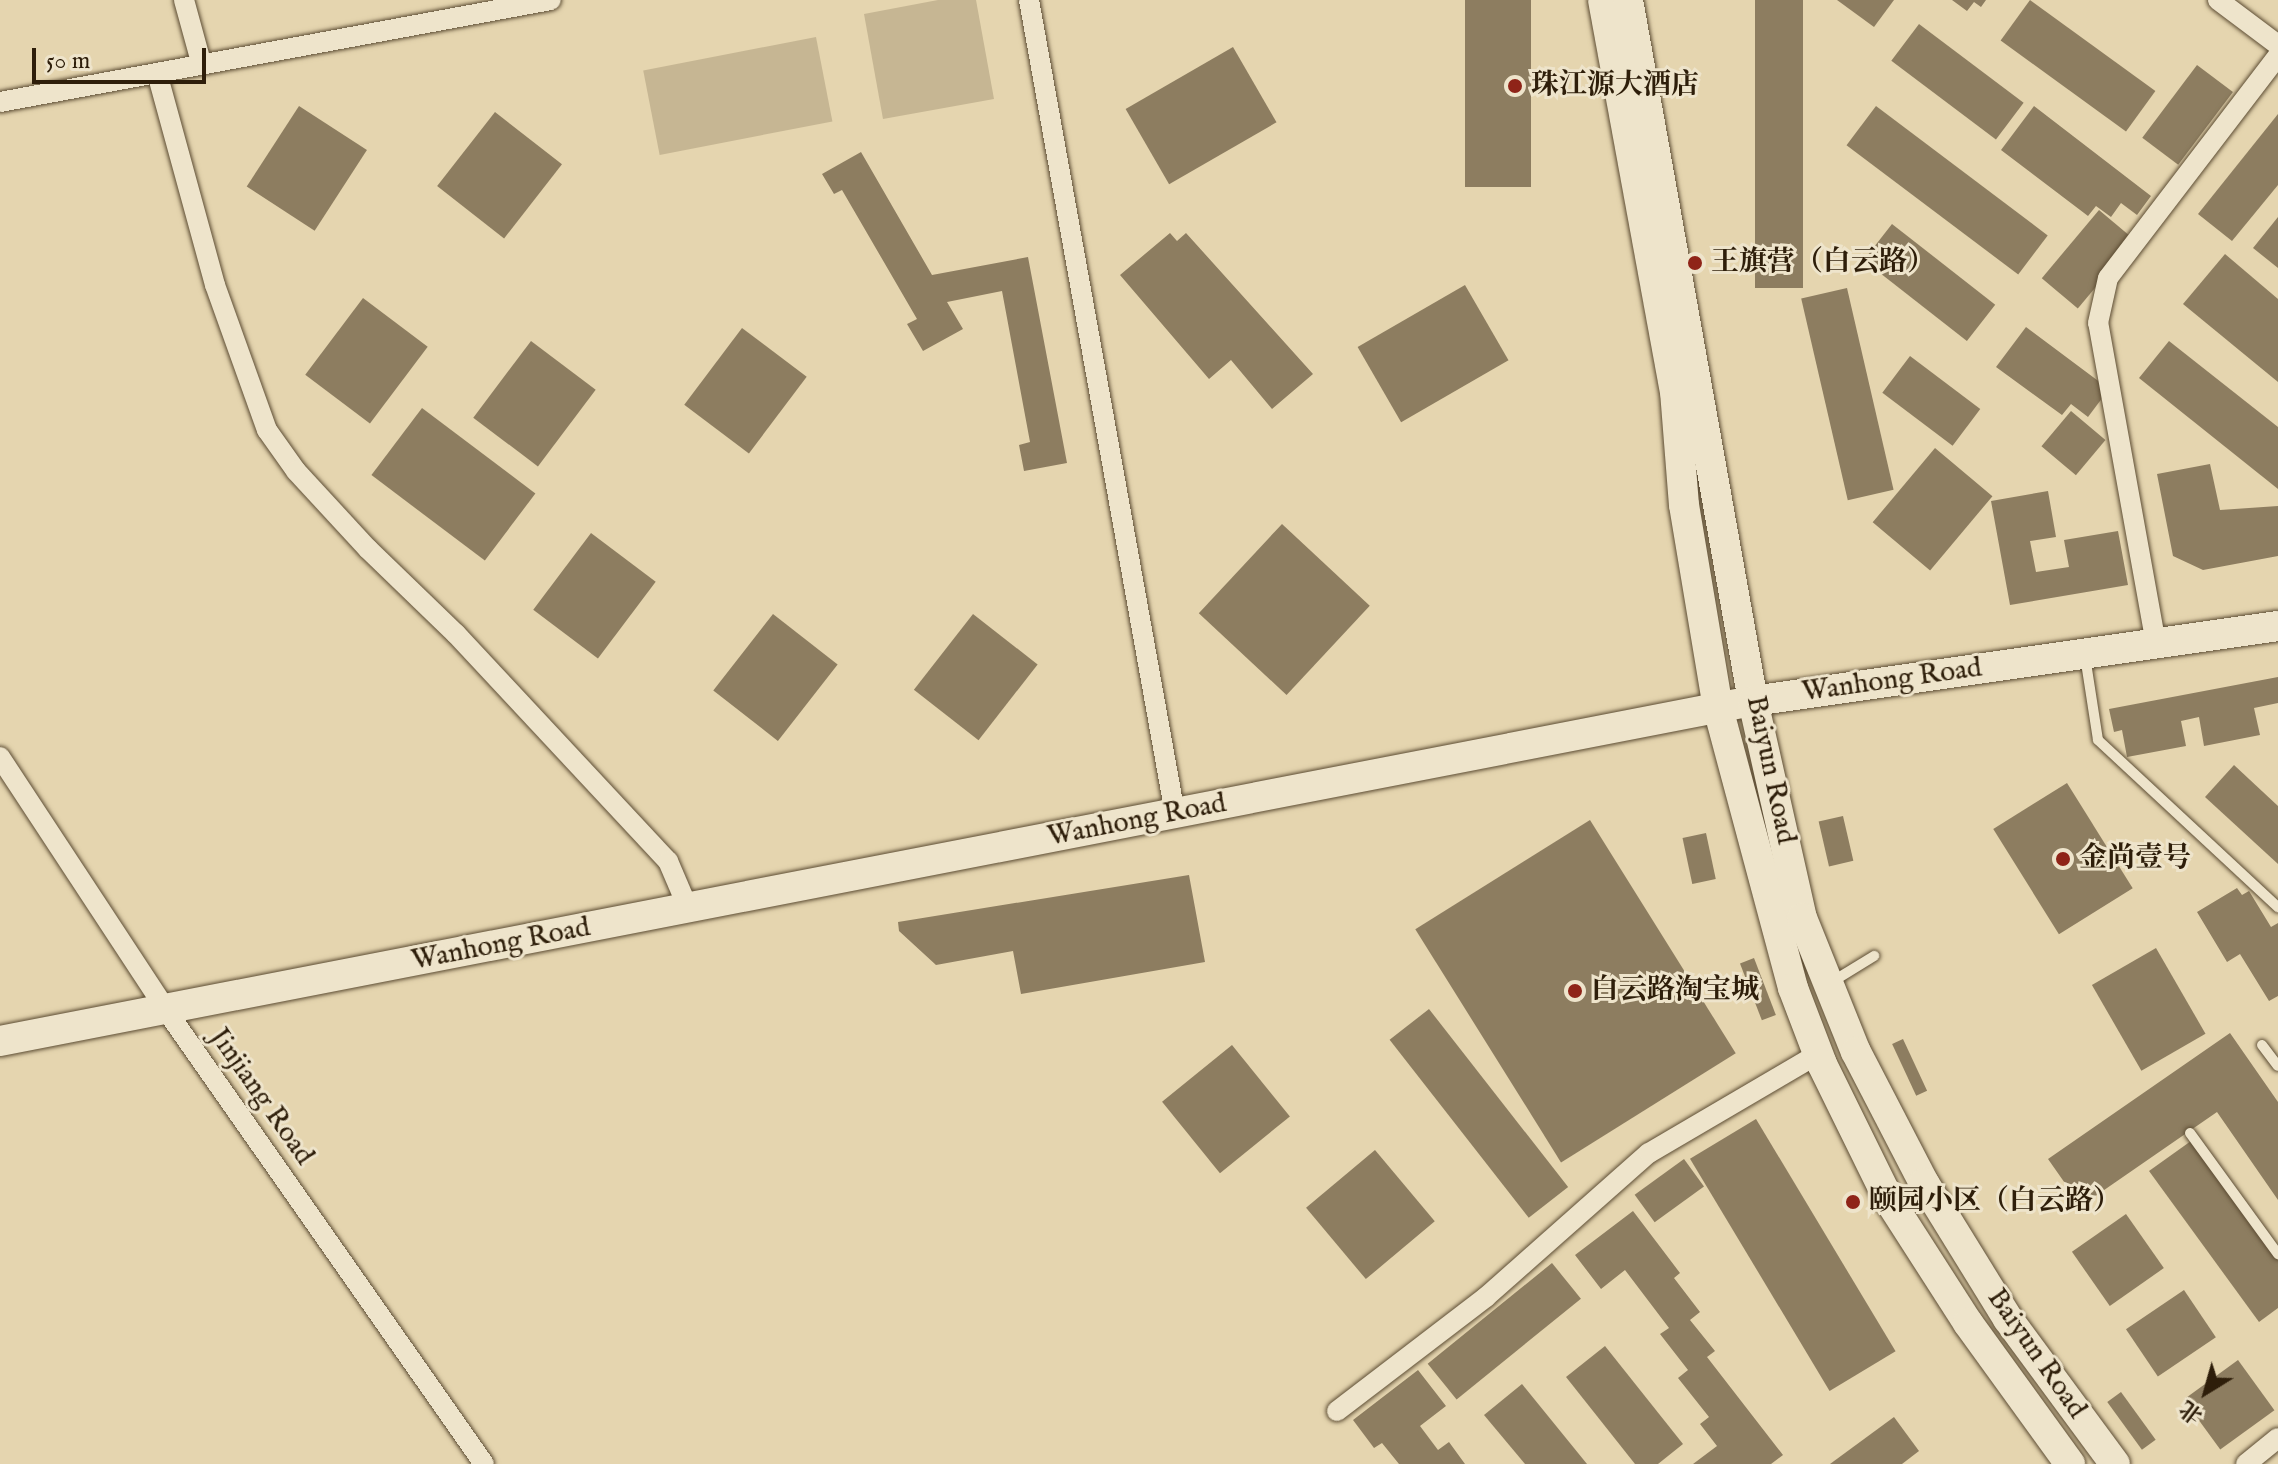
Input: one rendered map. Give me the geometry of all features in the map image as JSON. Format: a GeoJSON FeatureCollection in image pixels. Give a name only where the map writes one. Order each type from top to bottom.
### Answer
{"type":"FeatureCollection","features":[{"type":"Feature","properties":{"kind":"main road","name":"Baiyun Road"},"geometry":{"type":"LineString","coordinates":[[1603,0],[1675,391],[1684,505],[1718,708],[1770,915],[1818,1054],[1889,1200],[1968,1323],[2070,1464]]}},
{"type":"Feature","properties":{"kind":"main road","name":"Baiyun Road"},"geometry":{"type":"LineString","coordinates":[[1628,0],[1753,701],[1802,918],[1856,1052],[1924,1183],[2008,1319],[2115,1464]]}},
{"type":"Feature","properties":{"kind":"main road","name":"Wanhong Road"},"geometry":{"type":"LineString","coordinates":[[0,1041],[1753,701],[2278,626]]}},
{"type":"Feature","properties":{"kind":"street"},"geometry":{"type":"LineString","coordinates":[[184,0],[201,62]]}},
{"type":"Feature","properties":{"kind":"street"},"geometry":{"type":"LineString","coordinates":[[0,102],[201,62],[551,0]]}},
{"type":"Feature","properties":{"kind":"street"},"geometry":{"type":"LineString","coordinates":[[1029,0],[1175,814]]}},
{"type":"Feature","properties":{"kind":"street"},"geometry":{"type":"LineString","coordinates":[[2218,0],[2278,45]]}},
{"type":"Feature","properties":{"kind":"street"},"geometry":{"type":"LineString","coordinates":[[2156,644],[2098,323],[2108,278],[2278,56]]}},
{"type":"Feature","properties":{"kind":"street"},"geometry":{"type":"LineString","coordinates":[[157,73],[215,285],[267,430],[296,471],[368,549],[456,634],[668,861],[688,908]]}},
{"type":"Feature","properties":{"kind":"street","name":"Jinjiang Road"},"geometry":{"type":"LineString","coordinates":[[0,757],[166,1010],[484,1464]]}},
{"type":"Feature","properties":{"kind":"street"},"geometry":{"type":"LineString","coordinates":[[1337,1411],[1486,1297],[1649,1153],[1818,1054]]}},
{"type":"Feature","properties":{"kind":"street"},"geometry":{"type":"LineString","coordinates":[[2246,1464],[2278,1438]]}},
{"type":"Feature","properties":{"kind":"lane"},"geometry":{"type":"LineString","coordinates":[[2085,654],[2098,740],[2278,907]]}},
{"type":"Feature","properties":{"kind":"lane"},"geometry":{"type":"LineString","coordinates":[[1829,984],[1874,956]]}},
{"type":"Feature","properties":{"kind":"lane"},"geometry":{"type":"LineString","coordinates":[[2262,1045],[2278,1066]]}},
{"type":"Feature","properties":{"kind":"lane"},"geometry":{"type":"LineString","coordinates":[[2190,1133],[2278,1254]]}},
{"type":"Feature","properties":{"kind":"shaded area"},"geometry":{"type":"Polygon","coordinates":[[[938,0],[976,0],[994,99],[883,119],[864,14],[938,0]]]}},
{"type":"Feature","properties":{"kind":"shaded area"},"geometry":{"type":"Polygon","coordinates":[[[816,37],[832,121],[660,155],[643,71],[816,37]]]}},
{"type":"Feature","properties":{"kind":"building","name":"珠江源大酒店"},"geometry":{"type":"Polygon","coordinates":[[[1465,0],[1531,0],[1531,187],[1465,187],[1465,0]]]}},
{"type":"Feature","properties":{"kind":"building"},"geometry":{"type":"Polygon","coordinates":[[[1755,0],[1803,0],[1803,288],[1755,288],[1755,0]]]}},
{"type":"Feature","properties":{"kind":"building"},"geometry":{"type":"Polygon","coordinates":[[[1837,0],[1894,0],[1874,27],[1837,0]]]}},
{"type":"Feature","properties":{"kind":"building"},"geometry":{"type":"Polygon","coordinates":[[[1952,0],[1986,0],[1981,7],[1974,2],[1967,11],[1952,0]]]}},
{"type":"Feature","properties":{"kind":"building"},"geometry":{"type":"Polygon","coordinates":[[[2030,0],[2155,91],[2126,132],[2001,40],[2030,0]]]}},
{"type":"Feature","properties":{"kind":"building"},"geometry":{"type":"Polygon","coordinates":[[[1919,24],[2024,103],[1996,140],[1891,61],[1919,24]]]}},
{"type":"Feature","properties":{"kind":"building"},"geometry":{"type":"Polygon","coordinates":[[[1233,47],[1276,122],[1169,184],[1126,109],[1233,47]]]}},
{"type":"Feature","properties":{"kind":"building"},"geometry":{"type":"Polygon","coordinates":[[[2197,65],[2233,92],[2178,165],[2142,138],[2197,65]]]}},
{"type":"Feature","properties":{"kind":"building"},"geometry":{"type":"Polygon","coordinates":[[[299,106],[367,150],[315,231],[247,187],[299,106]]]}},
{"type":"Feature","properties":{"kind":"building"},"geometry":{"type":"Polygon","coordinates":[[[1876,106],[2048,235],[2018,275],[1847,145],[1876,106]]]}},
{"type":"Feature","properties":{"kind":"building"},"geometry":{"type":"Polygon","coordinates":[[[2034,106],[2151,196],[2137,215],[2121,203],[2111,217],[2096,206],[2088,216],[2001,150],[2034,106]]]}},
{"type":"Feature","properties":{"kind":"building"},"geometry":{"type":"Polygon","coordinates":[[[495,112],[562,164],[504,238],[437,186],[495,112]]]}},
{"type":"Feature","properties":{"kind":"building"},"geometry":{"type":"Polygon","coordinates":[[[2278,114],[2278,185],[2232,241],[2198,214],[2278,114]]]}},
{"type":"Feature","properties":{"kind":"building"},"geometry":{"type":"Polygon","coordinates":[[[861,152],[932,275],[1028,257],[1067,463],[1024,471],[1019,445],[1030,442],[1002,291],[947,302],[963,329],[923,351],[907,324],[917,319],[842,190],[834,194],[822,174],[861,152]]]}},
{"type":"Feature","properties":{"kind":"building"},"geometry":{"type":"Polygon","coordinates":[[[2099,210],[2135,240],[2078,308],[2042,278],[2099,210]]]}},
{"type":"Feature","properties":{"kind":"building"},"geometry":{"type":"Polygon","coordinates":[[[2278,217],[2278,268],[2253,248],[2278,217]]]}},
{"type":"Feature","properties":{"kind":"building"},"geometry":{"type":"Polygon","coordinates":[[[1892,224],[1995,305],[1967,341],[1864,260],[1892,224]]]}},
{"type":"Feature","properties":{"kind":"building"},"geometry":{"type":"Polygon","coordinates":[[[1170,233],[1177,241],[1186,233],[1313,374],[1272,409],[1231,360],[1209,379],[1120,275],[1170,233]]]}},
{"type":"Feature","properties":{"kind":"building"},"geometry":{"type":"Polygon","coordinates":[[[2225,254],[2278,299],[2278,382],[2183,304],[2225,254]]]}},
{"type":"Feature","properties":{"kind":"building"},"geometry":{"type":"Polygon","coordinates":[[[1465,285],[1508,360],[1401,422],[1358,347],[1465,285]]]}},
{"type":"Feature","properties":{"kind":"building"},"geometry":{"type":"Polygon","coordinates":[[[1847,288],[1894,490],[1848,500],[1801,299],[1847,288]]]}},
{"type":"Feature","properties":{"kind":"building"},"geometry":{"type":"Polygon","coordinates":[[[363,298],[428,347],[370,423],[305,375],[363,298]]]}},
{"type":"Feature","properties":{"kind":"building"},"geometry":{"type":"Polygon","coordinates":[[[2026,327],[2109,389],[2088,417],[2071,404],[2062,415],[1996,367],[2026,327]]]}},
{"type":"Feature","properties":{"kind":"building"},"geometry":{"type":"Polygon","coordinates":[[[742,328],[807,377],[749,453],[684,405],[742,328]]]}},
{"type":"Feature","properties":{"kind":"building"},"geometry":{"type":"Polygon","coordinates":[[[531,341],[596,390],[538,466],[473,418],[531,341]]]}},
{"type":"Feature","properties":{"kind":"building"},"geometry":{"type":"Polygon","coordinates":[[[2169,341],[2278,427],[2278,489],[2139,378],[2169,341]]]}},
{"type":"Feature","properties":{"kind":"building"},"geometry":{"type":"Polygon","coordinates":[[[1910,356],[1980,409],[1953,446],[1882,393],[1910,356]]]}},
{"type":"Feature","properties":{"kind":"building"},"geometry":{"type":"Polygon","coordinates":[[[422,408],[535,493],[485,561],[371,475],[422,408]]]}},
{"type":"Feature","properties":{"kind":"building"},"geometry":{"type":"Polygon","coordinates":[[[2071,411],[2105,440],[2076,475],[2041,446],[2071,411]]]}},
{"type":"Feature","properties":{"kind":"building"},"geometry":{"type":"Polygon","coordinates":[[[1935,448],[1992,496],[1930,571],[1873,522],[1935,448]]]}},
{"type":"Feature","properties":{"kind":"building"},"geometry":{"type":"Polygon","coordinates":[[[2210,464],[2220,510],[2278,506],[2278,556],[2203,570],[2173,556],[2157,474],[2210,464]]]}},
{"type":"Feature","properties":{"kind":"building"},"geometry":{"type":"Polygon","coordinates":[[[2048,491],[2056,537],[2030,541],[2036,572],[2069,567],[2064,540],[2118,531],[2128,585],[2010,605],[1991,501],[2048,491]]]}},
{"type":"Feature","properties":{"kind":"building"},"geometry":{"type":"Polygon","coordinates":[[[1282,524],[1370,606],[1287,695],[1199,613],[1282,524]]]}},
{"type":"Feature","properties":{"kind":"building"},"geometry":{"type":"Polygon","coordinates":[[[591,533],[656,582],[598,658],[533,610],[591,533]]]}},
{"type":"Feature","properties":{"kind":"building"},"geometry":{"type":"Polygon","coordinates":[[[773,614],[838,664],[778,741],[713,690],[773,614]]]}},
{"type":"Feature","properties":{"kind":"building"},"geometry":{"type":"Polygon","coordinates":[[[973,614],[1038,664],[979,740],[914,690],[973,614]]]}},
{"type":"Feature","properties":{"kind":"building"},"geometry":{"type":"Polygon","coordinates":[[[2278,677],[2278,703],[2254,708],[2260,735],[2204,746],[2199,717],[2181,721],[2186,746],[2127,757],[2122,730],[2114,732],[2109,709],[2278,677]]]}},
{"type":"Feature","properties":{"kind":"building"},"geometry":{"type":"Polygon","coordinates":[[[2234,765],[2278,806],[2278,864],[2205,797],[2234,765]]]}},
{"type":"Feature","properties":{"kind":"building","name":"金尚壹号"},"geometry":{"type":"Polygon","coordinates":[[[2067,783],[2133,888],[2059,934],[1993,829],[2067,783]]]}},
{"type":"Feature","properties":{"kind":"building"},"geometry":{"type":"Polygon","coordinates":[[[1843,816],[1853,861],[1829,866],[1819,822],[1843,816]]]}},
{"type":"Feature","properties":{"kind":"building","name":"白云路淘宝城"},"geometry":{"type":"Polygon","coordinates":[[[1590,820],[1736,1053],[1561,1162],[1415,929],[1590,820]]]}},
{"type":"Feature","properties":{"kind":"building"},"geometry":{"type":"Polygon","coordinates":[[[1706,833],[1716,879],[1692,884],[1683,838],[1706,833]]]}},
{"type":"Feature","properties":{"kind":"building"},"geometry":{"type":"Polygon","coordinates":[[[1189,875],[1205,962],[1021,994],[1013,951],[936,965],[899,931],[898,922],[1189,875]]]}},
{"type":"Feature","properties":{"kind":"building"},"geometry":{"type":"Polygon","coordinates":[[[2237,888],[2242,895],[2249,891],[2271,927],[2278,923],[2278,996],[2269,1001],[2240,954],[2227,962],[2197,912],[2237,888]]]}},
{"type":"Feature","properties":{"kind":"building"},"geometry":{"type":"Polygon","coordinates":[[[2156,948],[2206,1034],[2141,1071],[2092,985],[2156,948]]]}},
{"type":"Feature","properties":{"kind":"building"},"geometry":{"type":"Polygon","coordinates":[[[1754,958],[1776,1015],[1762,1020],[1740,963],[1754,958]]]}},
{"type":"Feature","properties":{"kind":"building"},"geometry":{"type":"Polygon","coordinates":[[[1429,1009],[1568,1187],[1529,1218],[1390,1040],[1429,1009]]]}},
{"type":"Feature","properties":{"kind":"building"},"geometry":{"type":"Polygon","coordinates":[[[2230,1033],[2278,1102],[2278,1200],[2217,1112],[2081,1206],[2048,1159],[2230,1033]]]}},
{"type":"Feature","properties":{"kind":"building"},"geometry":{"type":"Polygon","coordinates":[[[1903,1039],[1927,1091],[1916,1096],[1892,1044],[1903,1039]]]}},
{"type":"Feature","properties":{"kind":"building"},"geometry":{"type":"Polygon","coordinates":[[[1232,1045],[1290,1116],[1220,1173],[1162,1102],[1232,1045]]]}},
{"type":"Feature","properties":{"kind":"building"},"geometry":{"type":"Polygon","coordinates":[[[1756,1119],[1896,1351],[1830,1391],[1690,1159],[1756,1119]]]}},
{"type":"Feature","properties":{"kind":"building"},"geometry":{"type":"Polygon","coordinates":[[[2191,1141],[2278,1260],[2278,1308],[2259,1322],[2149,1171],[2191,1141]]]}},
{"type":"Feature","properties":{"kind":"building"},"geometry":{"type":"Polygon","coordinates":[[[1375,1150],[1435,1221],[1366,1279],[1306,1208],[1375,1150]]]}},
{"type":"Feature","properties":{"kind":"building"},"geometry":{"type":"Polygon","coordinates":[[[1684,1159],[1704,1187],[1655,1222],[1635,1195],[1684,1159]]]}},
{"type":"Feature","properties":{"kind":"building"},"geometry":{"type":"Polygon","coordinates":[[[1633,1211],[1680,1273],[1674,1278],[1700,1312],[1690,1320],[1715,1351],[1707,1357],[1783,1455],[1771,1464],[1693,1464],[1717,1446],[1700,1424],[1709,1417],[1678,1378],[1688,1370],[1660,1334],[1669,1328],[1625,1270],[1601,1289],[1575,1255],[1633,1211]]]}},
{"type":"Feature","properties":{"kind":"building"},"geometry":{"type":"Polygon","coordinates":[[[2126,1214],[2164,1268],[2110,1306],[2072,1252],[2126,1214]]]}},
{"type":"Feature","properties":{"kind":"building"},"geometry":{"type":"Polygon","coordinates":[[[1552,1263],[1581,1299],[1457,1399],[1428,1364],[1552,1263]]]}},
{"type":"Feature","properties":{"kind":"building"},"geometry":{"type":"Polygon","coordinates":[[[2184,1290],[2216,1337],[2158,1376],[2126,1329],[2184,1290]]]}},
{"type":"Feature","properties":{"kind":"building"},"geometry":{"type":"Polygon","coordinates":[[[1605,1346],[1683,1444],[1658,1464],[1635,1464],[1566,1377],[1605,1346]]]}},
{"type":"Feature","properties":{"kind":"building"},"geometry":{"type":"Polygon","coordinates":[[[2238,1360],[2274,1410],[2220,1450],[2184,1399],[2238,1360]]]}},
{"type":"Feature","properties":{"kind":"building"},"geometry":{"type":"Polygon","coordinates":[[[1418,1370],[1446,1406],[1420,1426],[1438,1450],[1449,1442],[1465,1464],[1399,1464],[1382,1443],[1374,1448],[1353,1420],[1418,1370]]]}},
{"type":"Feature","properties":{"kind":"building"},"geometry":{"type":"Polygon","coordinates":[[[1522,1384],[1587,1464],[1525,1464],[1484,1415],[1522,1384]]]}},
{"type":"Feature","properties":{"kind":"building"},"geometry":{"type":"Polygon","coordinates":[[[2121,1392],[2156,1440],[2142,1450],[2107,1402],[2121,1392]]]}},
{"type":"Feature","properties":{"kind":"building"},"geometry":{"type":"Polygon","coordinates":[[[1894,1417],[1919,1451],[1902,1464],[1830,1464],[1894,1417]]]}},
{"type":"Feature","properties":{"kind":"place","name":"珠江源大酒店"},"geometry":{"type":"Point","coordinates":[1515,86]}},
{"type":"Feature","properties":{"kind":"place","name":"王旗营（白云路）"},"geometry":{"type":"Point","coordinates":[1695,263]}},
{"type":"Feature","properties":{"kind":"place","name":"金尚壹号"},"geometry":{"type":"Point","coordinates":[2063,859]}},
{"type":"Feature","properties":{"kind":"place","name":"白云路淘宝城"},"geometry":{"type":"Point","coordinates":[1575,991]}},
{"type":"Feature","properties":{"kind":"place","name":"颐园小区（白云路）"},"geometry":{"type":"Point","coordinates":[1853,1202]}}]}
